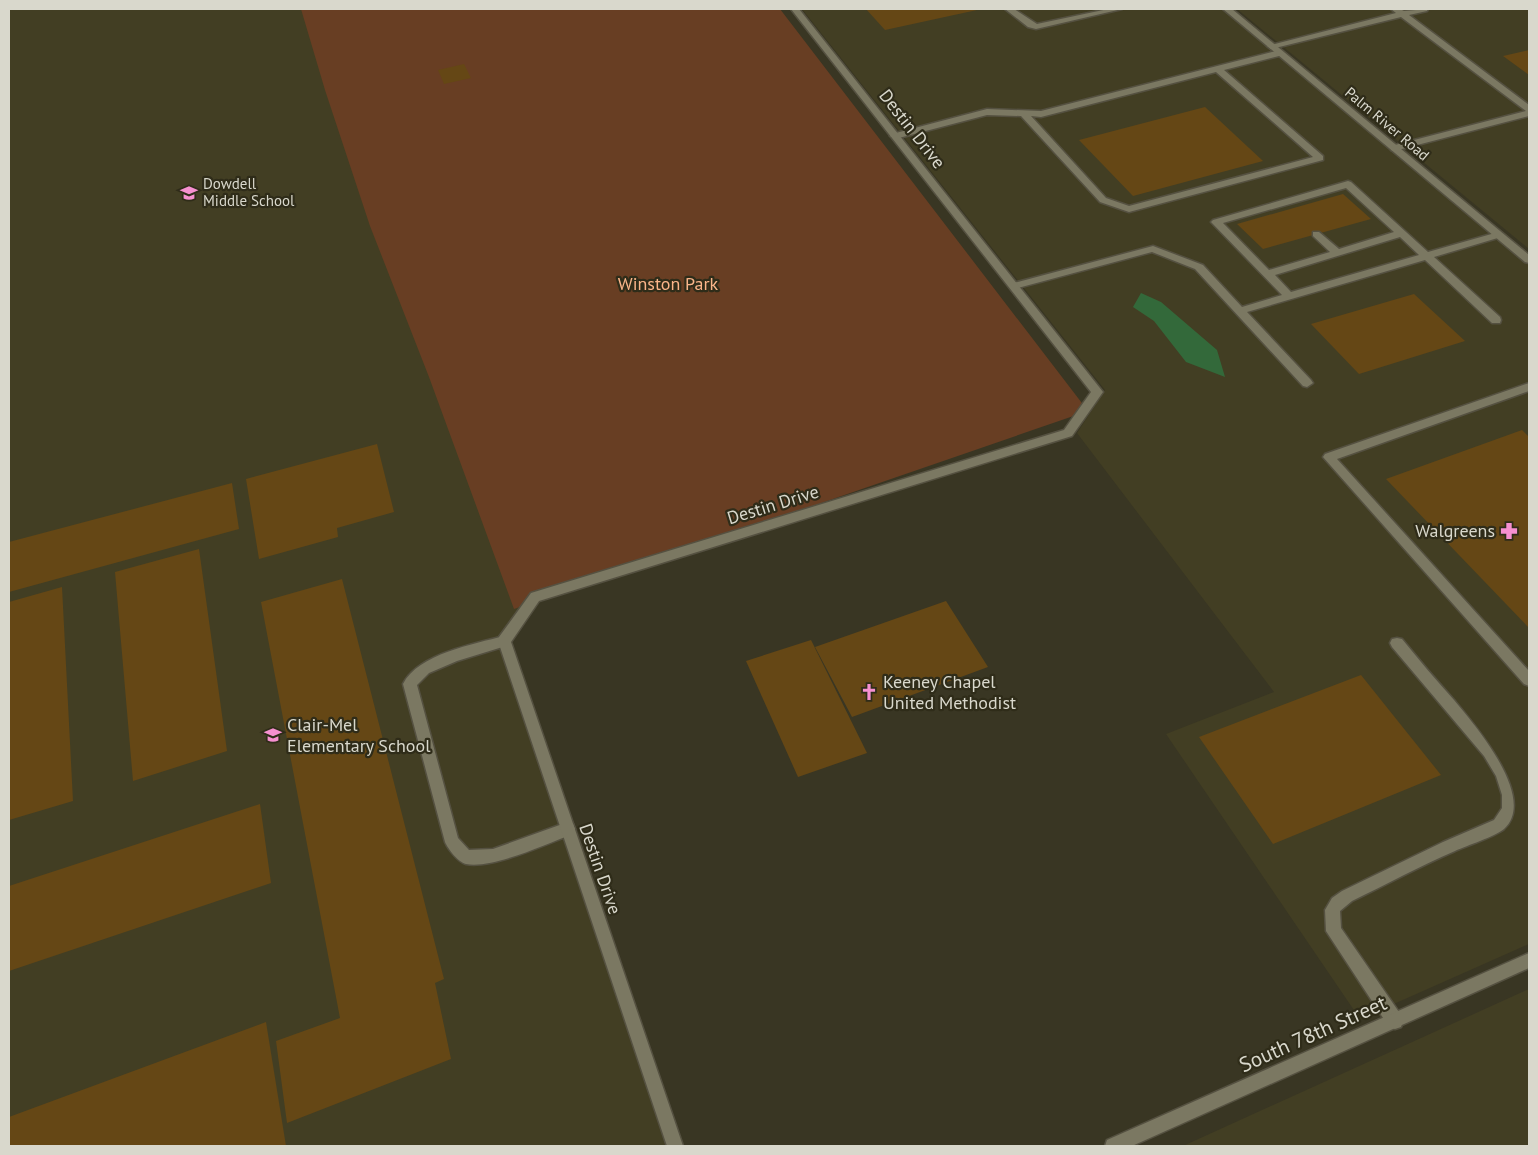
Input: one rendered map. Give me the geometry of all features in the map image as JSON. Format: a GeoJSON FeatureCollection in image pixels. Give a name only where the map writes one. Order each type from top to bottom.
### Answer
{"type":"FeatureCollection","features":[{"type":"Feature","properties":{"kind":"street","name":"Destin Drive"},"geometry":{"type":"LineString","coordinates":[[675,1146],[504,641],[535,597],[1068,433],[1097,392],[795,9]]}},
{"type":"Feature","properties":{"kind":"street"},"geometry":{"type":"LineString","coordinates":[[1009,9],[1031,26],[1036,27],[1118,9]]}},
{"type":"Feature","properties":{"kind":"street","name":"Palm River Road"},"geometry":{"type":"LineString","coordinates":[[1227,9],[1529,260]]}},
{"type":"Feature","properties":{"kind":"street"},"geometry":{"type":"LineString","coordinates":[[1271,46],[1399,12],[1424,9]]}},
{"type":"Feature","properties":{"kind":"street"},"geometry":{"type":"LineString","coordinates":[[1399,12],[1529,109]]}},
{"type":"Feature","properties":{"kind":"street"},"geometry":{"type":"LineString","coordinates":[[895,136],[987,112],[1041,114],[1280,53]]}},
{"type":"Feature","properties":{"kind":"street"},"geometry":{"type":"LineString","coordinates":[[1023,114],[1103,200],[1129,209],[1320,158],[1218,69]]}},
{"type":"Feature","properties":{"kind":"street"},"geometry":{"type":"LineString","coordinates":[[1394,148],[1529,113]]}},
{"type":"Feature","properties":{"kind":"street"},"geometry":{"type":"LineString","coordinates":[[1288,295],[1216,222],[1286,206],[1348,184],[1496,320]]}},
{"type":"Feature","properties":{"kind":"street"},"geometry":{"type":"LineString","coordinates":[[1268,274],[1402,233]]}},
{"type":"Feature","properties":{"kind":"street"},"geometry":{"type":"LineString","coordinates":[[1316,234],[1336,253]]}},
{"type":"Feature","properties":{"kind":"street"},"geometry":{"type":"LineString","coordinates":[[1240,311],[1288,295],[1498,235]]}},
{"type":"Feature","properties":{"kind":"street"},"geometry":{"type":"LineString","coordinates":[[1014,286],[1153,249],[1199,267],[1307,383]]}},
{"type":"Feature","properties":{"kind":"street"},"geometry":{"type":"LineString","coordinates":[[1529,387],[1330,457],[1529,680]]}},
{"type":"Feature","properties":{"kind":"street"},"geometry":{"type":"LineString","coordinates":[[504,641],[454,656],[424,669],[410,684],[452,842],[466,857],[493,856],[568,829]]}},
{"type":"Feature","properties":{"kind":"street"},"geometry":{"type":"LineString","coordinates":[[1395,1020],[1334,931],[1331,918],[1332,910],[1337,902],[1347,896],[1448,847],[1499,825],[1506,817],[1509,808],[1509,795],[1502,774],[1489,752],[1397,643]]}},
{"type":"Feature","properties":{"kind":"street","name":"South 78th Street"},"geometry":{"type":"LineString","coordinates":[[1113,1146],[1529,960]]}},
{"type":"Feature","properties":{"kind":"shaded area","name":"Clair-Mel Elementary School"},"geometry":{"type":"Polygon","coordinates":[[[9,9],[310,9],[535,597],[505,641],[675,1146],[9,1146],[9,9]]]}},
{"type":"Feature","properties":{"kind":"shaded area"},"geometry":{"type":"Polygon","coordinates":[[[802,9],[1222,9],[1529,264],[1529,944],[1360,1019],[1166,734],[1274,692],[1077,433],[1105,390],[802,9]]]}},
{"type":"Feature","properties":{"kind":"shaded area"},"geometry":{"type":"Polygon","coordinates":[[[1237,9],[1529,9],[1529,249],[1237,9]]]}},
{"type":"Feature","properties":{"kind":"shaded area"},"geometry":{"type":"Polygon","coordinates":[[[1141,293],[1161,302],[1217,350],[1225,377],[1186,362],[1154,321],[1133,307],[1141,293]]]}},
{"type":"Feature","properties":{"kind":"shaded area"},"geometry":{"type":"Polygon","coordinates":[[[1529,989],[1529,1146],[1183,1146],[1529,989]]]}},
{"type":"Feature","properties":{"kind":"green space","name":"Winston Park"},"geometry":{"type":"Polygon","coordinates":[[[301,9],[780,9],[1088,411],[514,609],[429,377],[370,226],[325,90],[301,9]]]}},
{"type":"Feature","properties":{"kind":"building"},"geometry":{"type":"Polygon","coordinates":[[[866,9],[977,9],[977,10],[885,30],[866,9]]]}},
{"type":"Feature","properties":{"kind":"building"},"geometry":{"type":"Polygon","coordinates":[[[1529,50],[1529,75],[1503,56],[1529,50]]]}},
{"type":"Feature","properties":{"kind":"building"},"geometry":{"type":"Polygon","coordinates":[[[464,64],[471,78],[444,84],[438,70],[464,64]]]}},
{"type":"Feature","properties":{"kind":"building"},"geometry":{"type":"Polygon","coordinates":[[[1205,107],[1263,161],[1133,196],[1079,140],[1205,107]]]}},
{"type":"Feature","properties":{"kind":"building"},"geometry":{"type":"Polygon","coordinates":[[[1343,194],[1371,219],[1263,249],[1237,224],[1343,194]]]}},
{"type":"Feature","properties":{"kind":"building"},"geometry":{"type":"Polygon","coordinates":[[[1414,294],[1465,341],[1359,374],[1311,324],[1414,294]]]}},
{"type":"Feature","properties":{"kind":"building"},"geometry":{"type":"Polygon","coordinates":[[[1522,430],[1529,437],[1529,628],[1386,479],[1522,430]]]}},
{"type":"Feature","properties":{"kind":"building"},"geometry":{"type":"Polygon","coordinates":[[[377,444],[394,512],[337,528],[338,537],[259,559],[246,479],[377,444]]]}},
{"type":"Feature","properties":{"kind":"building"},"geometry":{"type":"Polygon","coordinates":[[[232,483],[239,529],[9,592],[9,542],[232,483]]]}},
{"type":"Feature","properties":{"kind":"building"},"geometry":{"type":"Polygon","coordinates":[[[199,549],[227,751],[133,781],[115,572],[199,549]]]}},
{"type":"Feature","properties":{"kind":"building"},"geometry":{"type":"Polygon","coordinates":[[[342,579],[444,979],[435,983],[451,1059],[287,1123],[276,1041],[340,1018],[261,602],[342,579]]]}},
{"type":"Feature","properties":{"kind":"building"},"geometry":{"type":"Polygon","coordinates":[[[62,587],[73,801],[9,820],[9,602],[62,587]]]}},
{"type":"Feature","properties":{"kind":"building"},"geometry":{"type":"Polygon","coordinates":[[[946,601],[988,667],[852,717],[815,647],[946,601]]]}},
{"type":"Feature","properties":{"kind":"building"},"geometry":{"type":"Polygon","coordinates":[[[811,640],[867,753],[798,777],[746,661],[811,640]]]}},
{"type":"Feature","properties":{"kind":"building"},"geometry":{"type":"Polygon","coordinates":[[[1361,675],[1441,775],[1273,844],[1199,737],[1361,675]]]}},
{"type":"Feature","properties":{"kind":"building"},"geometry":{"type":"Polygon","coordinates":[[[260,804],[271,883],[9,971],[9,886],[260,804]]]}},
{"type":"Feature","properties":{"kind":"building"},"geometry":{"type":"Polygon","coordinates":[[[266,1022],[286,1146],[9,1146],[9,1117],[266,1022]]]}},
{"type":"Feature","properties":{"kind":"place","name":"Dowdell Middle School"},"geometry":{"type":"Point","coordinates":[189,193]}},
{"type":"Feature","properties":{"kind":"place","name":"Walgreens"},"geometry":{"type":"Point","coordinates":[1509,531]}},
{"type":"Feature","properties":{"kind":"place","name":"Keeney Chapel United Methodist"},"geometry":{"type":"Point","coordinates":[869,692]}},
{"type":"Feature","properties":{"kind":"place","name":"Clair-Mel Elementary School"},"geometry":{"type":"Point","coordinates":[273,735]}}]}
